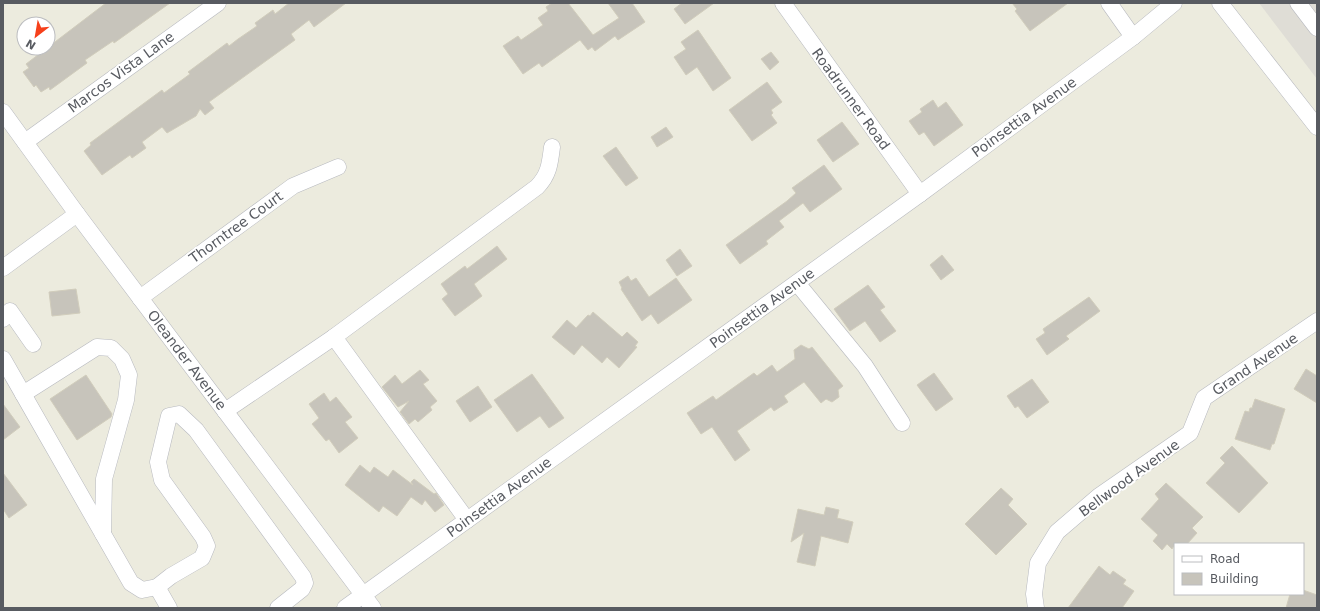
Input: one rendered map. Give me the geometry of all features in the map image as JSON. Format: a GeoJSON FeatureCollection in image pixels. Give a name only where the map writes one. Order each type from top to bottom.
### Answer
{"type":"FeatureCollection","features":[{"type":"Feature","properties":{"kind":"street","name":"Marcos Vista Lane"},"geometry":{"type":"LineString","coordinates":[[25,142],[218,3]]}},
{"type":"Feature","properties":{"kind":"street","name":"Roadrunner Road"},"geometry":{"type":"LineString","coordinates":[[783,3],[920,194]]}},
{"type":"Feature","properties":{"kind":"street"},"geometry":{"type":"LineString","coordinates":[[1110,3],[1133,37]]}},
{"type":"Feature","properties":{"kind":"street","name":"Poinsettia Avenue"},"geometry":{"type":"LineString","coordinates":[[345,608],[920,194],[1133,37],[1174,3]]}},
{"type":"Feature","properties":{"kind":"street"},"geometry":{"type":"LineString","coordinates":[[1220,3],[1316,125]]}},
{"type":"Feature","properties":{"kind":"street"},"geometry":{"type":"LineString","coordinates":[[1298,3],[1317,28]]}},
{"type":"Feature","properties":{"kind":"street","name":"Oleander Avenue"},"geometry":{"type":"LineString","coordinates":[[3,112],[77,214],[373,608]]}},
{"type":"Feature","properties":{"kind":"street"},"geometry":{"type":"LineString","coordinates":[[226,411],[334,337],[537,187],[544,179],[549,169],[552,147]]}},
{"type":"Feature","properties":{"kind":"street","name":"Thorntree Court"},"geometry":{"type":"LineString","coordinates":[[140,298],[293,186],[338,167]]}},
{"type":"Feature","properties":{"kind":"street"},"geometry":{"type":"LineString","coordinates":[[3,268],[77,214]]}},
{"type":"Feature","properties":{"kind":"street"},"geometry":{"type":"LineString","coordinates":[[797,283],[864,366],[902,423]]}},
{"type":"Feature","properties":{"kind":"street"},"geometry":{"type":"LineString","coordinates":[[3,319],[10,311],[33,344]]}},
{"type":"Feature","properties":{"kind":"street","name":"Grand Avenue"},"geometry":{"type":"LineString","coordinates":[[1190,433],[1204,398],[1317,321]]}},
{"type":"Feature","properties":{"kind":"street"},"geometry":{"type":"LineString","coordinates":[[334,337],[467,520]]}},
{"type":"Feature","properties":{"kind":"street"},"geometry":{"type":"LineString","coordinates":[[23,394],[97,347],[111,348],[122,359],[129,376],[126,400],[104,479],[103,534]]}},
{"type":"Feature","properties":{"kind":"street"},"geometry":{"type":"LineString","coordinates":[[3,359],[131,583],[142,590],[157,587],[171,576],[202,558],[207,546],[204,537],[162,480],[158,462],[169,416],[179,414],[196,430],[303,577],[305,583],[302,589],[278,608]]}},
{"type":"Feature","properties":{"kind":"street","name":"Bellwood Avenue"},"geometry":{"type":"LineString","coordinates":[[1036,608],[1034,594],[1038,563],[1057,532],[1099,496],[1190,433]]}},
{"type":"Feature","properties":{"kind":"street"},"geometry":{"type":"LineString","coordinates":[[157,587],[169,608]]}},
{"type":"Feature","properties":{"kind":"shaded area"},"geometry":{"type":"Polygon","coordinates":[[[1259,3],[1317,3],[1317,79],[1259,3]]]}},
{"type":"Feature","properties":{"kind":"building"},"geometry":{"type":"Polygon","coordinates":[[[106,3],[170,3],[114,43],[113,41],[85,60],[87,63],[50,90],[49,87],[41,92],[36,85],[34,87],[23,72],[29,68],[26,64],[36,56],[56,56],[56,41],[106,3]]]}},
{"type":"Feature","properties":{"kind":"building"},"geometry":{"type":"Polygon","coordinates":[[[289,3],[346,3],[314,27],[309,20],[291,34],[295,40],[209,102],[214,108],[205,115],[200,109],[196,116],[167,133],[162,127],[142,142],[146,148],[132,158],[130,155],[102,175],[84,151],[91,145],[90,143],[162,90],[164,93],[190,74],[188,72],[227,43],[229,46],[257,26],[255,23],[273,10],[275,14],[289,3]]]}},
{"type":"Feature","properties":{"kind":"building"},"geometry":{"type":"Polygon","coordinates":[[[552,3],[568,3],[593,35],[619,18],[608,3],[632,3],[645,22],[618,40],[615,36],[595,51],[592,47],[588,50],[580,40],[542,67],[539,63],[523,74],[503,46],[518,36],[521,40],[543,25],[538,18],[548,11],[546,7],[552,3]]]}},
{"type":"Feature","properties":{"kind":"building"},"geometry":{"type":"Polygon","coordinates":[[[682,3],[714,3],[685,24],[674,9],[682,3]]]}},
{"type":"Feature","properties":{"kind":"building"},"geometry":{"type":"Polygon","coordinates":[[[1012,3],[1068,3],[1030,31],[1015,11],[1017,9],[1012,3]]]}},
{"type":"Feature","properties":{"kind":"building"},"geometry":{"type":"Polygon","coordinates":[[[698,30],[731,78],[713,91],[697,67],[686,75],[674,57],[686,49],[681,42],[698,30]]]}},
{"type":"Feature","properties":{"kind":"building"},"geometry":{"type":"Polygon","coordinates":[[[771,52],[779,62],[770,70],[761,59],[771,52]]]}},
{"type":"Feature","properties":{"kind":"building"},"geometry":{"type":"Polygon","coordinates":[[[767,82],[782,102],[771,110],[773,113],[771,115],[777,123],[752,141],[729,110],[767,82]]]}},
{"type":"Feature","properties":{"kind":"building"},"geometry":{"type":"Polygon","coordinates":[[[933,100],[938,108],[946,102],[963,125],[934,146],[924,132],[919,135],[909,121],[922,112],[920,109],[933,100]]]}},
{"type":"Feature","properties":{"kind":"building"},"geometry":{"type":"Polygon","coordinates":[[[842,122],[859,144],[833,162],[817,140],[842,122]]]}},
{"type":"Feature","properties":{"kind":"building"},"geometry":{"type":"Polygon","coordinates":[[[666,127],[673,137],[657,147],[651,137],[666,127]]]}},
{"type":"Feature","properties":{"kind":"building"},"geometry":{"type":"Polygon","coordinates":[[[616,147],[638,178],[626,186],[603,156],[616,147]]]}},
{"type":"Feature","properties":{"kind":"building"},"geometry":{"type":"Polygon","coordinates":[[[824,165],[842,189],[810,212],[803,203],[779,221],[784,227],[766,241],[768,244],[740,264],[726,245],[787,201],[796,193],[792,188],[824,165]]]}},
{"type":"Feature","properties":{"kind":"building"},"geometry":{"type":"Polygon","coordinates":[[[497,246],[507,259],[474,284],[482,296],[455,316],[442,299],[448,294],[441,284],[465,266],[467,269],[497,246]]]}},
{"type":"Feature","properties":{"kind":"building"},"geometry":{"type":"Polygon","coordinates":[[[680,249],[692,266],[677,276],[666,260],[680,249]]]}},
{"type":"Feature","properties":{"kind":"building"},"geometry":{"type":"Polygon","coordinates":[[[942,255],[954,270],[941,280],[930,265],[942,255]]]}},
{"type":"Feature","properties":{"kind":"building"},"geometry":{"type":"Polygon","coordinates":[[[628,276],[631,281],[636,278],[649,297],[676,278],[692,300],[658,324],[651,314],[642,321],[621,289],[622,288],[619,282],[628,276]]]}},
{"type":"Feature","properties":{"kind":"building"},"geometry":{"type":"Polygon","coordinates":[[[868,285],[885,307],[880,310],[896,331],[880,342],[865,321],[850,331],[834,309],[868,285]]]}},
{"type":"Feature","properties":{"kind":"building"},"geometry":{"type":"Polygon","coordinates":[[[76,289],[80,313],[52,316],[49,292],[76,289]]]}},
{"type":"Feature","properties":{"kind":"building"},"geometry":{"type":"Polygon","coordinates":[[[1089,297],[1100,311],[1066,336],[1069,339],[1047,355],[1036,339],[1045,333],[1043,329],[1089,297]]]}},
{"type":"Feature","properties":{"kind":"building"},"geometry":{"type":"Polygon","coordinates":[[[593,312],[622,337],[627,332],[638,342],[635,346],[637,347],[619,368],[607,357],[602,363],[582,345],[574,355],[552,337],[567,320],[576,328],[588,315],[590,316],[593,312]]]}},
{"type":"Feature","properties":{"kind":"building"},"geometry":{"type":"Polygon","coordinates":[[[801,345],[809,349],[812,347],[843,386],[838,390],[839,397],[832,402],[826,399],[821,403],[804,382],[784,396],[788,402],[774,411],[771,407],[737,431],[750,450],[735,461],[712,427],[701,434],[687,413],[713,396],[716,400],[754,373],[757,376],[772,365],[777,372],[795,359],[794,350],[801,345]]]}},
{"type":"Feature","properties":{"kind":"building"},"geometry":{"type":"Polygon","coordinates":[[[1306,369],[1317,376],[1317,403],[1294,389],[1306,369]]]}},
{"type":"Feature","properties":{"kind":"building"},"geometry":{"type":"Polygon","coordinates":[[[420,370],[429,380],[423,384],[437,401],[430,407],[432,410],[418,422],[415,419],[409,424],[400,412],[409,401],[398,407],[382,387],[395,375],[402,384],[420,370]]]}},
{"type":"Feature","properties":{"kind":"building"},"geometry":{"type":"Polygon","coordinates":[[[934,373],[953,399],[936,411],[917,385],[934,373]]]}},
{"type":"Feature","properties":{"kind":"building"},"geometry":{"type":"Polygon","coordinates":[[[532,374],[564,418],[549,428],[540,416],[517,432],[494,400],[532,374]]]}},
{"type":"Feature","properties":{"kind":"building"},"geometry":{"type":"Polygon","coordinates":[[[86,375],[112,414],[111,417],[77,440],[50,399],[86,375]]]}},
{"type":"Feature","properties":{"kind":"building"},"geometry":{"type":"Polygon","coordinates":[[[1032,379],[1049,402],[1027,418],[1018,406],[1015,408],[1007,396],[1032,379]]]}},
{"type":"Feature","properties":{"kind":"building"},"geometry":{"type":"Polygon","coordinates":[[[478,386],[492,407],[470,422],[456,401],[478,386]]]}},
{"type":"Feature","properties":{"kind":"building"},"geometry":{"type":"Polygon","coordinates":[[[324,393],[330,402],[336,397],[352,417],[345,422],[358,438],[339,453],[329,439],[326,441],[312,424],[319,418],[309,404],[324,393]]]}},
{"type":"Feature","properties":{"kind":"building"},"geometry":{"type":"Polygon","coordinates":[[[1255,399],[1285,409],[1274,444],[1272,444],[1270,450],[1235,439],[1245,411],[1249,412],[1255,399]]]}},
{"type":"Feature","properties":{"kind":"building"},"geometry":{"type":"Polygon","coordinates":[[[3,404],[20,427],[3,440],[3,404]]]}},
{"type":"Feature","properties":{"kind":"building"},"geometry":{"type":"Polygon","coordinates":[[[1232,446],[1268,483],[1239,513],[1206,483],[1225,463],[1220,458],[1232,446]]]}},
{"type":"Feature","properties":{"kind":"building"},"geometry":{"type":"Polygon","coordinates":[[[360,465],[370,473],[374,467],[388,477],[393,470],[413,485],[411,482],[414,479],[434,494],[436,493],[444,505],[435,512],[425,500],[422,505],[411,497],[397,516],[383,506],[379,512],[345,485],[360,465]]]}},
{"type":"Feature","properties":{"kind":"building"},"geometry":{"type":"Polygon","coordinates":[[[3,473],[27,505],[9,518],[3,509],[3,473]]]}},
{"type":"Feature","properties":{"kind":"building"},"geometry":{"type":"Polygon","coordinates":[[[1166,483],[1203,517],[1192,528],[1197,533],[1188,543],[1174,543],[1172,549],[1167,544],[1162,550],[1153,541],[1158,535],[1141,519],[1159,499],[1155,494],[1166,483]]]}},
{"type":"Feature","properties":{"kind":"building"},"geometry":{"type":"Polygon","coordinates":[[[1001,488],[1013,499],[1008,505],[1027,524],[996,555],[965,524],[1001,488]]]}},
{"type":"Feature","properties":{"kind":"building"},"geometry":{"type":"Polygon","coordinates":[[[826,507],[839,510],[837,518],[853,522],[848,543],[821,536],[815,566],[797,562],[804,533],[791,542],[798,509],[824,515],[826,507]]]}},
{"type":"Feature","properties":{"kind":"building"},"geometry":{"type":"Polygon","coordinates":[[[1099,566],[1110,575],[1113,571],[1126,580],[1123,584],[1134,591],[1122,608],[1068,608],[1099,566]]]}},
{"type":"Feature","properties":{"kind":"building"},"geometry":{"type":"Polygon","coordinates":[[[1304,590],[1317,595],[1317,608],[1286,608],[1290,595],[1304,595],[1304,590]]]}}]}
